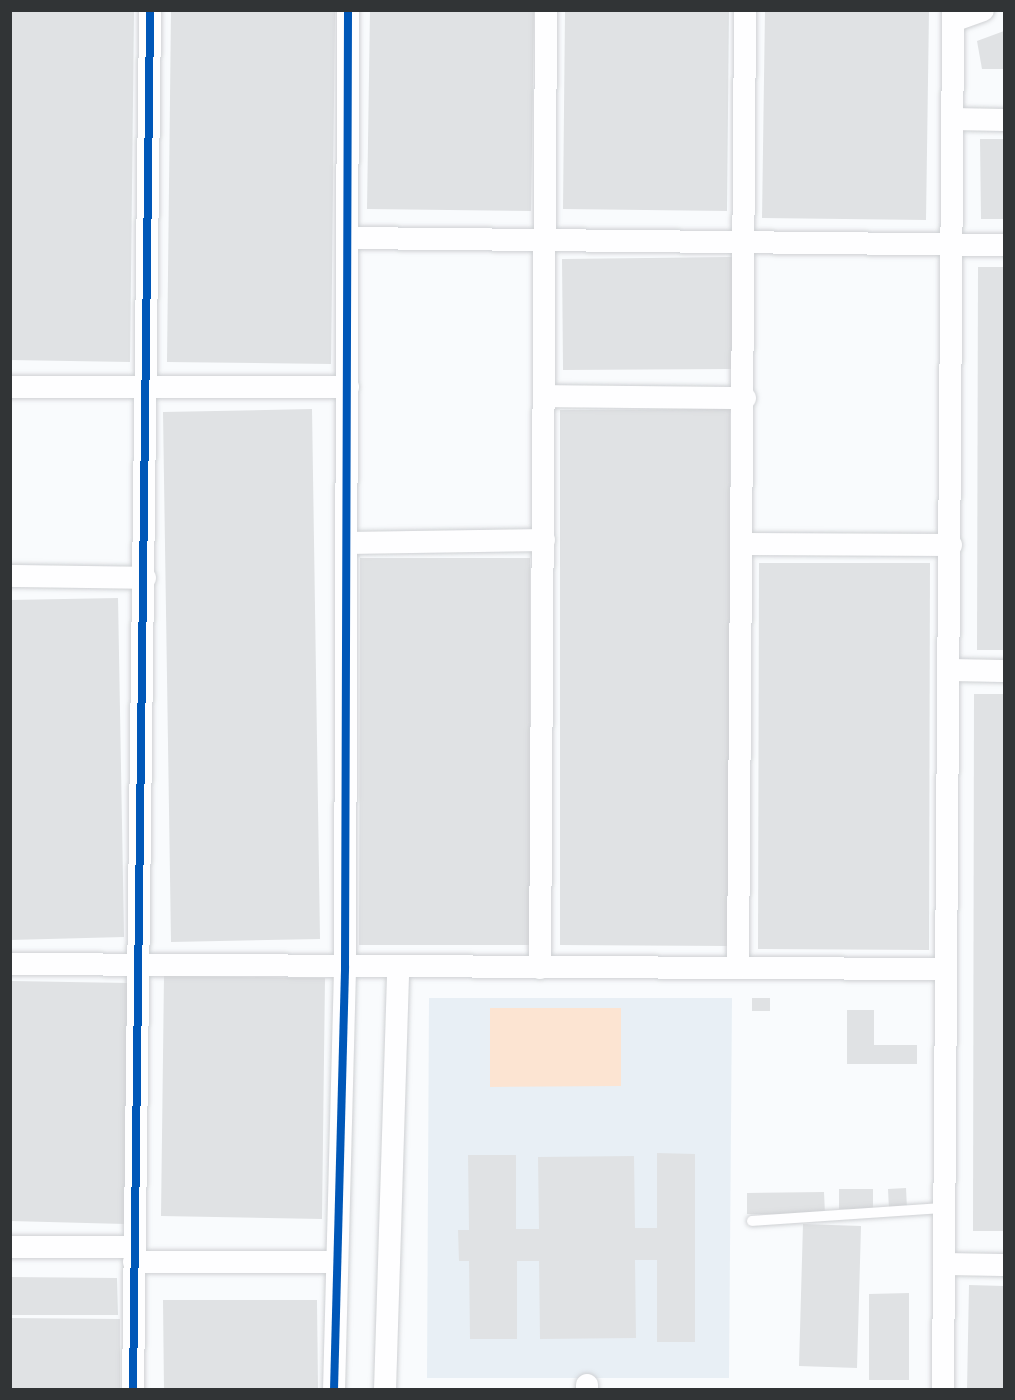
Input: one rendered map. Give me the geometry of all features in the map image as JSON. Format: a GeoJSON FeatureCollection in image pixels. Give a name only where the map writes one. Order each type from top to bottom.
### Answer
{"type":"FeatureCollection","features":[{"type":"Feature","properties":{"kind":"street"},"geometry":{"type":"LineString","coordinates":[[133,1389],[145,578],[150,10]]}},
{"type":"Feature","properties":{"kind":"street"},"geometry":{"type":"LineString","coordinates":[[334,1389],[345,968],[350,238],[348,10]]}},
{"type":"Feature","properties":{"kind":"street"},"geometry":{"type":"LineString","coordinates":[[540,969],[546,10]]}},
{"type":"Feature","properties":{"kind":"street"},"geometry":{"type":"LineString","coordinates":[[738,967],[747,243],[746,10]]}},
{"type":"Feature","properties":{"kind":"street"},"geometry":{"type":"LineString","coordinates":[[943,1389],[951,545],[953,16],[983,10]]}},
{"type":"Feature","properties":{"kind":"street"},"geometry":{"type":"LineString","coordinates":[[953,119],[1005,120]]}},
{"type":"Feature","properties":{"kind":"street"},"geometry":{"type":"LineString","coordinates":[[350,238],[1005,244]]}},
{"type":"Feature","properties":{"kind":"street"},"geometry":{"type":"LineString","coordinates":[[10,387],[348,387]]}},
{"type":"Feature","properties":{"kind":"street"},"geometry":{"type":"LineString","coordinates":[[545,396],[745,398]]}},
{"type":"Feature","properties":{"kind":"street"},"geometry":{"type":"LineString","coordinates":[[347,543],[544,540]]}},
{"type":"Feature","properties":{"kind":"street"},"geometry":{"type":"LineString","coordinates":[[744,544],[951,545]]}},
{"type":"Feature","properties":{"kind":"street"},"geometry":{"type":"LineString","coordinates":[[10,576],[145,578]]}},
{"type":"Feature","properties":{"kind":"street"},"geometry":{"type":"LineString","coordinates":[[950,670],[1005,671]]}},
{"type":"Feature","properties":{"kind":"street"},"geometry":{"type":"LineString","coordinates":[[10,964],[140,968],[398,970],[738,967],[946,969]]}},
{"type":"Feature","properties":{"kind":"street"},"geometry":{"type":"LineString","coordinates":[[386,1389],[398,970]]}},
{"type":"Feature","properties":{"kind":"street"},"geometry":{"type":"LineString","coordinates":[[10,1247],[134,1255],[338,1262]]}},
{"type":"Feature","properties":{"kind":"street"},"geometry":{"type":"LineString","coordinates":[[944,1264],[1005,1265]]}},
{"type":"Feature","properties":{"kind":"lane"},"geometry":{"type":"LineString","coordinates":[[752,1221],[945,1208]]}},
{"type":"Feature","properties":{"kind":"shaded area"},"geometry":{"type":"Polygon","coordinates":[[[429,998],[732,998],[729,1378],[427,1378],[429,998]]]}},
{"type":"Feature","properties":{"kind":"shaded area"},"geometry":{"type":"Polygon","coordinates":[[[490,1008],[621,1008],[621,1086],[490,1087],[490,1008]]]}},
{"type":"Feature","properties":{"kind":"building"},"geometry":{"type":"Polygon","coordinates":[[[171,10],[335,12],[331,364],[167,362],[171,10]]]}},
{"type":"Feature","properties":{"kind":"building"},"geometry":{"type":"Polygon","coordinates":[[[370,10],[534,10],[531,211],[367,209],[370,10]]]}},
{"type":"Feature","properties":{"kind":"building"},"geometry":{"type":"Polygon","coordinates":[[[565,10],[729,10],[727,211],[563,209],[565,10]]]}},
{"type":"Feature","properties":{"kind":"building"},"geometry":{"type":"Polygon","coordinates":[[[765,10],[929,10],[926,220],[762,218],[765,10]]]}},
{"type":"Feature","properties":{"kind":"building"},"geometry":{"type":"Polygon","coordinates":[[[10,11],[134,12],[130,362],[10,360],[10,11]]]}},
{"type":"Feature","properties":{"kind":"building"},"geometry":{"type":"Polygon","coordinates":[[[1004,31],[1004,69],[982,69],[977,41],[1004,31]]]}},
{"type":"Feature","properties":{"kind":"building"},"geometry":{"type":"Polygon","coordinates":[[[980,139],[1004,139],[1004,219],[981,219],[980,139]]]}},
{"type":"Feature","properties":{"kind":"building"},"geometry":{"type":"Polygon","coordinates":[[[732,257],[733,369],[563,370],[562,259],[732,257]]]}},
{"type":"Feature","properties":{"kind":"building"},"geometry":{"type":"Polygon","coordinates":[[[978,267],[1004,267],[1004,650],[977,650],[978,267]]]}},
{"type":"Feature","properties":{"kind":"building"},"geometry":{"type":"Polygon","coordinates":[[[312,409],[320,939],[171,942],[163,412],[312,409]]]}},
{"type":"Feature","properties":{"kind":"building"},"geometry":{"type":"Polygon","coordinates":[[[730,409],[731,946],[560,945],[560,410],[730,409]]]}},
{"type":"Feature","properties":{"kind":"building"},"geometry":{"type":"Polygon","coordinates":[[[360,558],[530,558],[530,945],[359,945],[360,558]]]}},
{"type":"Feature","properties":{"kind":"building"},"geometry":{"type":"Polygon","coordinates":[[[759,563],[930,563],[929,950],[758,949],[759,563]]]}},
{"type":"Feature","properties":{"kind":"building"},"geometry":{"type":"Polygon","coordinates":[[[118,598],[124,937],[10,940],[10,600],[118,598]]]}},
{"type":"Feature","properties":{"kind":"building"},"geometry":{"type":"Polygon","coordinates":[[[974,694],[1004,694],[1004,1231],[973,1231],[974,694]]]}},
{"type":"Feature","properties":{"kind":"building"},"geometry":{"type":"Polygon","coordinates":[[[164,976],[325,978],[322,1219],[161,1216],[164,976]]]}},
{"type":"Feature","properties":{"kind":"building"},"geometry":{"type":"Polygon","coordinates":[[[10,981],[128,983],[125,1224],[10,1221],[10,981]]]}},
{"type":"Feature","properties":{"kind":"building"},"geometry":{"type":"Polygon","coordinates":[[[752,998],[770,998],[770,1011],[752,1011],[752,998]]]}},
{"type":"Feature","properties":{"kind":"building"},"geometry":{"type":"Polygon","coordinates":[[[847,1010],[874,1010],[874,1045],[917,1045],[917,1064],[847,1064],[847,1010]]]}},
{"type":"Feature","properties":{"kind":"building"},"geometry":{"type":"Polygon","coordinates":[[[657,1153],[695,1154],[695,1342],[657,1342],[657,1260],[635,1260],[636,1338],[540,1339],[539,1261],[517,1261],[517,1339],[470,1339],[469,1261],[459,1261],[458,1230],[469,1230],[468,1155],[516,1155],[516,1229],[539,1229],[538,1157],[634,1156],[635,1228],[657,1228],[657,1153]]]}},
{"type":"Feature","properties":{"kind":"building"},"geometry":{"type":"Polygon","coordinates":[[[906,1188],[907,1209],[889,1210],[888,1189],[906,1188]]]}},
{"type":"Feature","properties":{"kind":"building"},"geometry":{"type":"Polygon","coordinates":[[[839,1189],[873,1189],[873,1209],[839,1209],[839,1189]]]}},
{"type":"Feature","properties":{"kind":"building"},"geometry":{"type":"Polygon","coordinates":[[[824,1192],[825,1214],[747,1214],[747,1193],[824,1192]]]}},
{"type":"Feature","properties":{"kind":"building"},"geometry":{"type":"Polygon","coordinates":[[[803,1224],[861,1226],[857,1368],[799,1366],[803,1224]]]}},
{"type":"Feature","properties":{"kind":"building"},"geometry":{"type":"Polygon","coordinates":[[[10,1277],[117,1278],[118,1315],[10,1315],[10,1277]]]}},
{"type":"Feature","properties":{"kind":"building"},"geometry":{"type":"Polygon","coordinates":[[[969,1285],[1004,1286],[1004,1390],[967,1390],[969,1285]]]}},
{"type":"Feature","properties":{"kind":"building"},"geometry":{"type":"Polygon","coordinates":[[[909,1293],[909,1380],[869,1380],[869,1294],[909,1293]]]}},
{"type":"Feature","properties":{"kind":"building"},"geometry":{"type":"Polygon","coordinates":[[[163,1300],[317,1300],[318,1390],[164,1390],[163,1300]]]}},
{"type":"Feature","properties":{"kind":"building"},"geometry":{"type":"Polygon","coordinates":[[[10,1318],[120,1319],[120,1390],[10,1390],[10,1318]]]}},
{"type":"Feature","properties":{"kind":"cycle path"},"geometry":{"type":"LineString","coordinates":[[133,1390],[150,10]]}},
{"type":"Feature","properties":{"kind":"cycle path"},"geometry":{"type":"LineString","coordinates":[[334,1390],[345,968],[348,10]]}}]}
